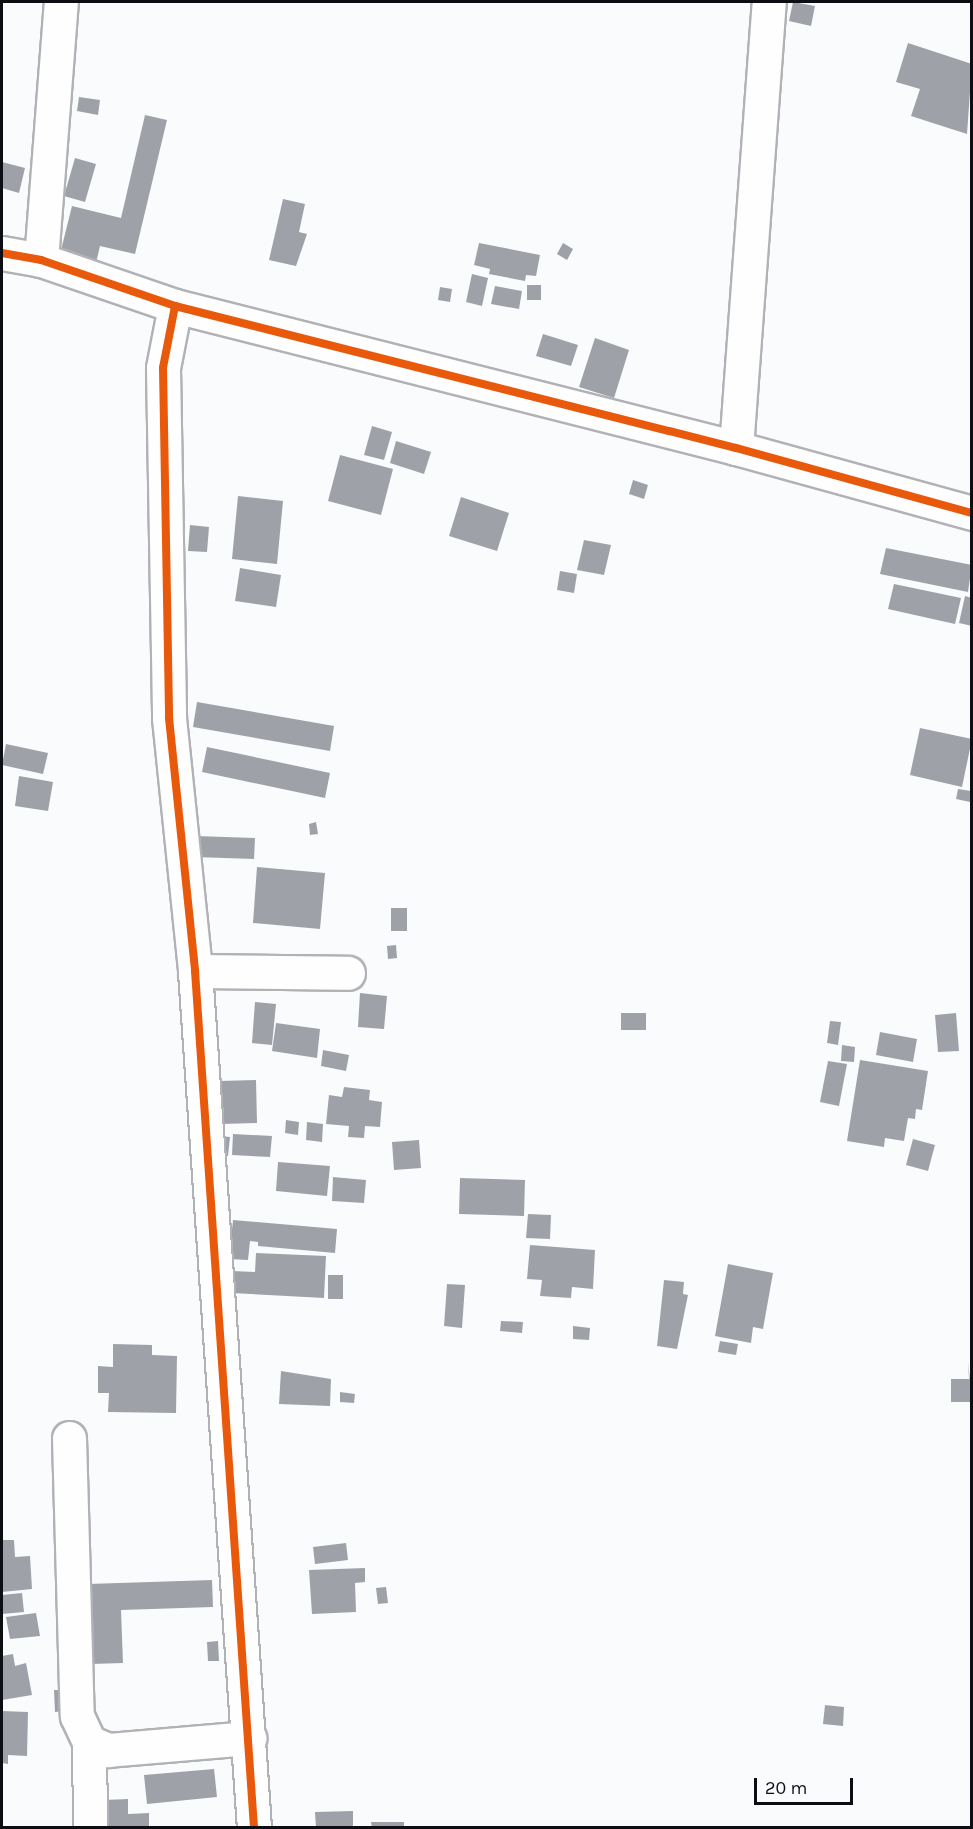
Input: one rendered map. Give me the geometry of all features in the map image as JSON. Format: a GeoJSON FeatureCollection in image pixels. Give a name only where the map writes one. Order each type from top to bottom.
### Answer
{"type":"FeatureCollection","features":[{"type":"Feature","properties":{"kind":"street"},"geometry":{"type":"LineString","coordinates":[[41,260],[61,2]]}},
{"type":"Feature","properties":{"kind":"street"},"geometry":{"type":"LineString","coordinates":[[736,448],[769,2]]}},
{"type":"Feature","properties":{"kind":"street"},"geometry":{"type":"LineString","coordinates":[[2,253],[41,260],[175,306],[736,448],[972,513]]}},
{"type":"Feature","properties":{"kind":"street"},"geometry":{"type":"LineString","coordinates":[[175,306],[163,368],[169,718],[195,971],[254,1827]]}},
{"type":"Feature","properties":{"kind":"street"},"geometry":{"type":"LineString","coordinates":[[195,971],[348,973]]}},
{"type":"Feature","properties":{"kind":"street"},"geometry":{"type":"LineString","coordinates":[[69,1438],[77,1716],[89,1742],[90,1827]]}},
{"type":"Feature","properties":{"kind":"street"},"geometry":{"type":"LineString","coordinates":[[89,1742],[108,1750],[249,1738]]}},
{"type":"Feature","properties":{"kind":"building"},"geometry":{"type":"Polygon","coordinates":[[[793,2],[815,6],[811,26],[789,21],[793,2]]]}},
{"type":"Feature","properties":{"kind":"building"},"geometry":{"type":"Polygon","coordinates":[[[908,43],[972,64],[967,134],[911,116],[920,89],[896,82],[908,43]]]}},
{"type":"Feature","properties":{"kind":"building"},"geometry":{"type":"Polygon","coordinates":[[[79,97],[100,100],[98,115],[77,111],[79,97]]]}},
{"type":"Feature","properties":{"kind":"building"},"geometry":{"type":"Polygon","coordinates":[[[145,115],[167,120],[135,254],[100,246],[96,263],[60,254],[72,206],[121,218],[145,115]]]}},
{"type":"Feature","properties":{"kind":"building"},"geometry":{"type":"Polygon","coordinates":[[[75,158],[96,164],[85,202],[64,196],[75,158]]]}},
{"type":"Feature","properties":{"kind":"building"},"geometry":{"type":"Polygon","coordinates":[[[2,162],[25,168],[19,193],[2,188],[2,162]]]}},
{"type":"Feature","properties":{"kind":"building"},"geometry":{"type":"Polygon","coordinates":[[[283,199],[305,204],[299,232],[307,234],[296,266],[269,260],[283,199]]]}},
{"type":"Feature","properties":{"kind":"building"},"geometry":{"type":"Polygon","coordinates":[[[479,243],[540,255],[536,276],[526,275],[525,281],[489,274],[490,269],[474,265],[479,243]]]}},
{"type":"Feature","properties":{"kind":"building"},"geometry":{"type":"Polygon","coordinates":[[[563,243],[573,249],[567,260],[557,254],[563,243]]]}},
{"type":"Feature","properties":{"kind":"building"},"geometry":{"type":"Polygon","coordinates":[[[472,274],[488,278],[482,306],[466,302],[472,274]]]}},
{"type":"Feature","properties":{"kind":"building"},"geometry":{"type":"Polygon","coordinates":[[[527,285],[541,285],[541,300],[527,300],[527,285]]]}},
{"type":"Feature","properties":{"kind":"building"},"geometry":{"type":"Polygon","coordinates":[[[495,286],[522,291],[519,309],[491,304],[495,286]]]}},
{"type":"Feature","properties":{"kind":"building"},"geometry":{"type":"Polygon","coordinates":[[[440,287],[452,289],[450,302],[438,300],[440,287]]]}},
{"type":"Feature","properties":{"kind":"building"},"geometry":{"type":"Polygon","coordinates":[[[543,334],[578,345],[571,366],[536,356],[543,334]]]}},
{"type":"Feature","properties":{"kind":"building"},"geometry":{"type":"Polygon","coordinates":[[[595,338],[629,350],[614,398],[579,387],[595,338]]]}},
{"type":"Feature","properties":{"kind":"building"},"geometry":{"type":"Polygon","coordinates":[[[372,426],[392,432],[384,460],[364,455],[372,426]]]}},
{"type":"Feature","properties":{"kind":"building"},"geometry":{"type":"Polygon","coordinates":[[[396,441],[431,452],[424,474],[390,463],[396,441]]]}},
{"type":"Feature","properties":{"kind":"building"},"geometry":{"type":"Polygon","coordinates":[[[340,455],[393,469],[381,515],[328,501],[340,455]]]}},
{"type":"Feature","properties":{"kind":"building"},"geometry":{"type":"Polygon","coordinates":[[[633,480],[648,485],[644,499],[629,494],[633,480]]]}},
{"type":"Feature","properties":{"kind":"building"},"geometry":{"type":"Polygon","coordinates":[[[238,496],[283,501],[277,564],[232,559],[238,496]]]}},
{"type":"Feature","properties":{"kind":"building"},"geometry":{"type":"Polygon","coordinates":[[[461,497],[509,513],[497,551],[449,536],[461,497]]]}},
{"type":"Feature","properties":{"kind":"building"},"geometry":{"type":"Polygon","coordinates":[[[190,525],[209,527],[207,552],[188,551],[190,525]]]}},
{"type":"Feature","properties":{"kind":"building"},"geometry":{"type":"Polygon","coordinates":[[[584,540],[611,545],[604,575],[577,570],[584,540]]]}},
{"type":"Feature","properties":{"kind":"building"},"geometry":{"type":"Polygon","coordinates":[[[886,548],[972,565],[968,592],[880,574],[886,548]]]}},
{"type":"Feature","properties":{"kind":"building"},"geometry":{"type":"Polygon","coordinates":[[[240,568],[281,575],[276,607],[235,601],[240,568]]]}},
{"type":"Feature","properties":{"kind":"building"},"geometry":{"type":"Polygon","coordinates":[[[560,571],[577,574],[574,593],[557,590],[560,571]]]}},
{"type":"Feature","properties":{"kind":"building"},"geometry":{"type":"Polygon","coordinates":[[[894,584],[961,598],[955,624],[888,609],[894,584]]]}},
{"type":"Feature","properties":{"kind":"building"},"geometry":{"type":"Polygon","coordinates":[[[965,596],[972,598],[972,626],[959,623],[965,596]]]}},
{"type":"Feature","properties":{"kind":"building"},"geometry":{"type":"Polygon","coordinates":[[[197,702],[334,726],[330,751],[193,727],[197,702]]]}},
{"type":"Feature","properties":{"kind":"building"},"geometry":{"type":"Polygon","coordinates":[[[920,728],[972,739],[962,787],[910,775],[920,728]]]}},
{"type":"Feature","properties":{"kind":"building"},"geometry":{"type":"Polygon","coordinates":[[[6,744],[48,753],[43,774],[2,765],[6,744]]]}},
{"type":"Feature","properties":{"kind":"building"},"geometry":{"type":"Polygon","coordinates":[[[207,747],[330,773],[325,798],[202,772],[207,747]]]}},
{"type":"Feature","properties":{"kind":"building"},"geometry":{"type":"Polygon","coordinates":[[[19,776],[53,782],[48,811],[15,806],[19,776]]]}},
{"type":"Feature","properties":{"kind":"building"},"geometry":{"type":"Polygon","coordinates":[[[958,789],[971,791],[970,802],[956,799],[958,789]]]}},
{"type":"Feature","properties":{"kind":"building"},"geometry":{"type":"Polygon","coordinates":[[[316,822],[318,834],[310,835],[309,824],[316,822]]]}},
{"type":"Feature","properties":{"kind":"building"},"geometry":{"type":"Polygon","coordinates":[[[195,836],[255,838],[254,859],[194,857],[195,836]]]}},
{"type":"Feature","properties":{"kind":"building"},"geometry":{"type":"Polygon","coordinates":[[[257,867],[325,873],[320,929],[253,923],[257,867]]]}},
{"type":"Feature","properties":{"kind":"building"},"geometry":{"type":"Polygon","coordinates":[[[391,908],[407,908],[407,931],[391,931],[391,908]]]}},
{"type":"Feature","properties":{"kind":"building"},"geometry":{"type":"Polygon","coordinates":[[[396,945],[397,958],[388,959],[387,946],[396,945]]]}},
{"type":"Feature","properties":{"kind":"building"},"geometry":{"type":"Polygon","coordinates":[[[360,993],[387,996],[384,1029],[358,1027],[360,993]]]}},
{"type":"Feature","properties":{"kind":"building"},"geometry":{"type":"Polygon","coordinates":[[[255,1002],[276,1004],[272,1045],[252,1043],[255,1002]]]}},
{"type":"Feature","properties":{"kind":"building"},"geometry":{"type":"Polygon","coordinates":[[[621,1013],[646,1013],[646,1030],[621,1030],[621,1013]]]}},
{"type":"Feature","properties":{"kind":"building"},"geometry":{"type":"Polygon","coordinates":[[[956,1013],[959,1051],[938,1052],[935,1015],[956,1013]]]}},
{"type":"Feature","properties":{"kind":"building"},"geometry":{"type":"Polygon","coordinates":[[[830,1021],[841,1022],[838,1045],[827,1043],[830,1021]]]}},
{"type":"Feature","properties":{"kind":"building"},"geometry":{"type":"Polygon","coordinates":[[[276,1023],[320,1029],[317,1058],[272,1051],[276,1023]]]}},
{"type":"Feature","properties":{"kind":"building"},"geometry":{"type":"Polygon","coordinates":[[[880,1032],[917,1039],[913,1062],[876,1055],[880,1032]]]}},
{"type":"Feature","properties":{"kind":"building"},"geometry":{"type":"Polygon","coordinates":[[[842,1045],[855,1047],[854,1062],[841,1061],[842,1045]]]}},
{"type":"Feature","properties":{"kind":"building"},"geometry":{"type":"Polygon","coordinates":[[[323,1050],[349,1055],[346,1071],[321,1066],[323,1050]]]}},
{"type":"Feature","properties":{"kind":"building"},"geometry":{"type":"Polygon","coordinates":[[[860,1060],[928,1071],[922,1110],[916,1109],[915,1119],[908,1118],[904,1141],[885,1138],[884,1147],[847,1141],[860,1060]]]}},
{"type":"Feature","properties":{"kind":"building"},"geometry":{"type":"Polygon","coordinates":[[[828,1061],[847,1064],[839,1106],[820,1102],[828,1061]]]}},
{"type":"Feature","properties":{"kind":"building"},"geometry":{"type":"Polygon","coordinates":[[[256,1080],[257,1123],[221,1124],[219,1081],[256,1080]]]}},
{"type":"Feature","properties":{"kind":"building"},"geometry":{"type":"Polygon","coordinates":[[[344,1087],[370,1090],[369,1100],[382,1102],[380,1127],[365,1126],[364,1138],[348,1137],[349,1126],[326,1124],[329,1095],[342,1097],[344,1087]]]}},
{"type":"Feature","properties":{"kind":"building"},"geometry":{"type":"Polygon","coordinates":[[[286,1120],[299,1122],[298,1135],[285,1133],[286,1120]]]}},
{"type":"Feature","properties":{"kind":"building"},"geometry":{"type":"Polygon","coordinates":[[[307,1122],[323,1124],[322,1142],[306,1140],[307,1122]]]}},
{"type":"Feature","properties":{"kind":"building"},"geometry":{"type":"Polygon","coordinates":[[[233,1134],[272,1136],[270,1157],[232,1155],[233,1134]]]}},
{"type":"Feature","properties":{"kind":"building"},"geometry":{"type":"Polygon","coordinates":[[[218,1136],[230,1137],[228,1156],[216,1154],[218,1136]]]}},
{"type":"Feature","properties":{"kind":"building"},"geometry":{"type":"Polygon","coordinates":[[[913,1139],[935,1145],[928,1171],[906,1165],[913,1139]]]}},
{"type":"Feature","properties":{"kind":"building"},"geometry":{"type":"Polygon","coordinates":[[[419,1140],[421,1168],[394,1170],[392,1142],[419,1140]]]}},
{"type":"Feature","properties":{"kind":"building"},"geometry":{"type":"Polygon","coordinates":[[[278,1162],[330,1166],[327,1196],[276,1191],[278,1162]]]}},
{"type":"Feature","properties":{"kind":"building"},"geometry":{"type":"Polygon","coordinates":[[[333,1177],[366,1180],[364,1203],[332,1201],[333,1177]]]}},
{"type":"Feature","properties":{"kind":"building"},"geometry":{"type":"Polygon","coordinates":[[[460,1178],[525,1180],[524,1216],[459,1214],[460,1178]]]}},
{"type":"Feature","properties":{"kind":"building"},"geometry":{"type":"Polygon","coordinates":[[[528,1214],[551,1215],[550,1239],[526,1238],[528,1214]]]}},
{"type":"Feature","properties":{"kind":"building"},"geometry":{"type":"Polygon","coordinates":[[[233,1220],[337,1229],[335,1253],[258,1246],[258,1242],[250,1241],[248,1260],[229,1259],[233,1220]]]}},
{"type":"Feature","properties":{"kind":"building"},"geometry":{"type":"Polygon","coordinates":[[[530,1245],[595,1250],[593,1289],[572,1287],[571,1298],[540,1296],[542,1280],[527,1279],[530,1245]]]}},
{"type":"Feature","properties":{"kind":"building"},"geometry":{"type":"Polygon","coordinates":[[[256,1253],[326,1256],[324,1298],[231,1293],[232,1271],[255,1272],[256,1253]]]}},
{"type":"Feature","properties":{"kind":"building"},"geometry":{"type":"Polygon","coordinates":[[[728,1264],[773,1273],[763,1329],[753,1327],[751,1343],[715,1336],[728,1264]]]}},
{"type":"Feature","properties":{"kind":"building"},"geometry":{"type":"Polygon","coordinates":[[[328,1275],[343,1275],[343,1299],[328,1299],[328,1275]]]}},
{"type":"Feature","properties":{"kind":"building"},"geometry":{"type":"Polygon","coordinates":[[[664,1280],[684,1282],[683,1294],[688,1295],[677,1349],[657,1346],[664,1280]]]}},
{"type":"Feature","properties":{"kind":"building"},"geometry":{"type":"Polygon","coordinates":[[[447,1284],[465,1285],[462,1328],[444,1326],[447,1284]]]}},
{"type":"Feature","properties":{"kind":"building"},"geometry":{"type":"Polygon","coordinates":[[[501,1321],[523,1322],[522,1333],[500,1331],[501,1321]]]}},
{"type":"Feature","properties":{"kind":"building"},"geometry":{"type":"Polygon","coordinates":[[[573,1326],[590,1328],[589,1340],[573,1339],[573,1326]]]}},
{"type":"Feature","properties":{"kind":"building"},"geometry":{"type":"Polygon","coordinates":[[[720,1341],[738,1344],[736,1355],[718,1352],[720,1341]]]}},
{"type":"Feature","properties":{"kind":"building"},"geometry":{"type":"Polygon","coordinates":[[[113,1344],[152,1345],[152,1355],[177,1356],[176,1413],[108,1412],[109,1393],[98,1393],[98,1366],[113,1367],[113,1344]]]}},
{"type":"Feature","properties":{"kind":"building"},"geometry":{"type":"Polygon","coordinates":[[[968,1361],[972,1402],[951,1402],[951,1379],[969,1379],[968,1361]]]}},
{"type":"Feature","properties":{"kind":"building"},"geometry":{"type":"Polygon","coordinates":[[[281,1371],[331,1379],[330,1406],[279,1404],[281,1371]]]}},
{"type":"Feature","properties":{"kind":"building"},"geometry":{"type":"Polygon","coordinates":[[[340,1392],[355,1394],[354,1403],[340,1402],[340,1392]]]}},
{"type":"Feature","properties":{"kind":"building"},"geometry":{"type":"Polygon","coordinates":[[[2,1540],[14,1540],[15,1557],[30,1556],[32,1589],[2,1592],[2,1540]]]}},
{"type":"Feature","properties":{"kind":"building"},"geometry":{"type":"Polygon","coordinates":[[[346,1543],[348,1560],[315,1564],[313,1547],[346,1543]]]}},
{"type":"Feature","properties":{"kind":"building"},"geometry":{"type":"Polygon","coordinates":[[[365,1568],[365,1582],[355,1583],[356,1612],[312,1614],[309,1570],[365,1568]]]}},
{"type":"Feature","properties":{"kind":"building"},"geometry":{"type":"Polygon","coordinates":[[[212,1580],[213,1607],[121,1610],[123,1663],[91,1664],[88,1584],[212,1580]]]}},
{"type":"Feature","properties":{"kind":"building"},"geometry":{"type":"Polygon","coordinates":[[[386,1587],[388,1603],[378,1604],[376,1588],[386,1587]]]}},
{"type":"Feature","properties":{"kind":"building"},"geometry":{"type":"Polygon","coordinates":[[[22,1593],[24,1612],[2,1614],[2,1595],[22,1593]]]}},
{"type":"Feature","properties":{"kind":"building"},"geometry":{"type":"Polygon","coordinates":[[[36,1613],[40,1636],[10,1639],[6,1617],[36,1613]]]}},
{"type":"Feature","properties":{"kind":"building"},"geometry":{"type":"Polygon","coordinates":[[[218,1641],[219,1661],[208,1661],[207,1642],[218,1641]]]}},
{"type":"Feature","properties":{"kind":"building"},"geometry":{"type":"Polygon","coordinates":[[[13,1654],[15,1666],[26,1663],[32,1695],[2,1700],[2,1656],[13,1654]]]}},
{"type":"Feature","properties":{"kind":"building"},"geometry":{"type":"Polygon","coordinates":[[[54,1690],[66,1690],[67,1711],[55,1712],[54,1690]]]}},
{"type":"Feature","properties":{"kind":"building"},"geometry":{"type":"Polygon","coordinates":[[[825,1705],[844,1707],[843,1726],[823,1724],[825,1705]]]}},
{"type":"Feature","properties":{"kind":"building"},"geometry":{"type":"Polygon","coordinates":[[[2,1711],[28,1712],[27,1756],[8,1755],[8,1764],[2,1763],[2,1711]]]}},
{"type":"Feature","properties":{"kind":"building"},"geometry":{"type":"Polygon","coordinates":[[[214,1769],[217,1797],[147,1804],[144,1775],[214,1769]]]}},
{"type":"Feature","properties":{"kind":"building"},"geometry":{"type":"Polygon","coordinates":[[[128,1799],[128,1814],[149,1813],[149,1828],[106,1828],[104,1800],[128,1799]]]}},
{"type":"Feature","properties":{"kind":"building"},"geometry":{"type":"Polygon","coordinates":[[[353,1811],[353,1828],[316,1828],[315,1812],[353,1811]]]}},
{"type":"Feature","properties":{"kind":"building"},"geometry":{"type":"Polygon","coordinates":[[[371,1822],[404,1822],[404,1828],[372,1828],[371,1822]]]}},
{"type":"Feature","properties":{"kind":"cycle path"},"geometry":{"type":"LineString","coordinates":[[2,253],[41,260],[175,306],[736,448],[972,513]]}},
{"type":"Feature","properties":{"kind":"cycle path"},"geometry":{"type":"LineString","coordinates":[[175,306],[163,368],[169,718],[195,971],[254,1828]]}}]}
